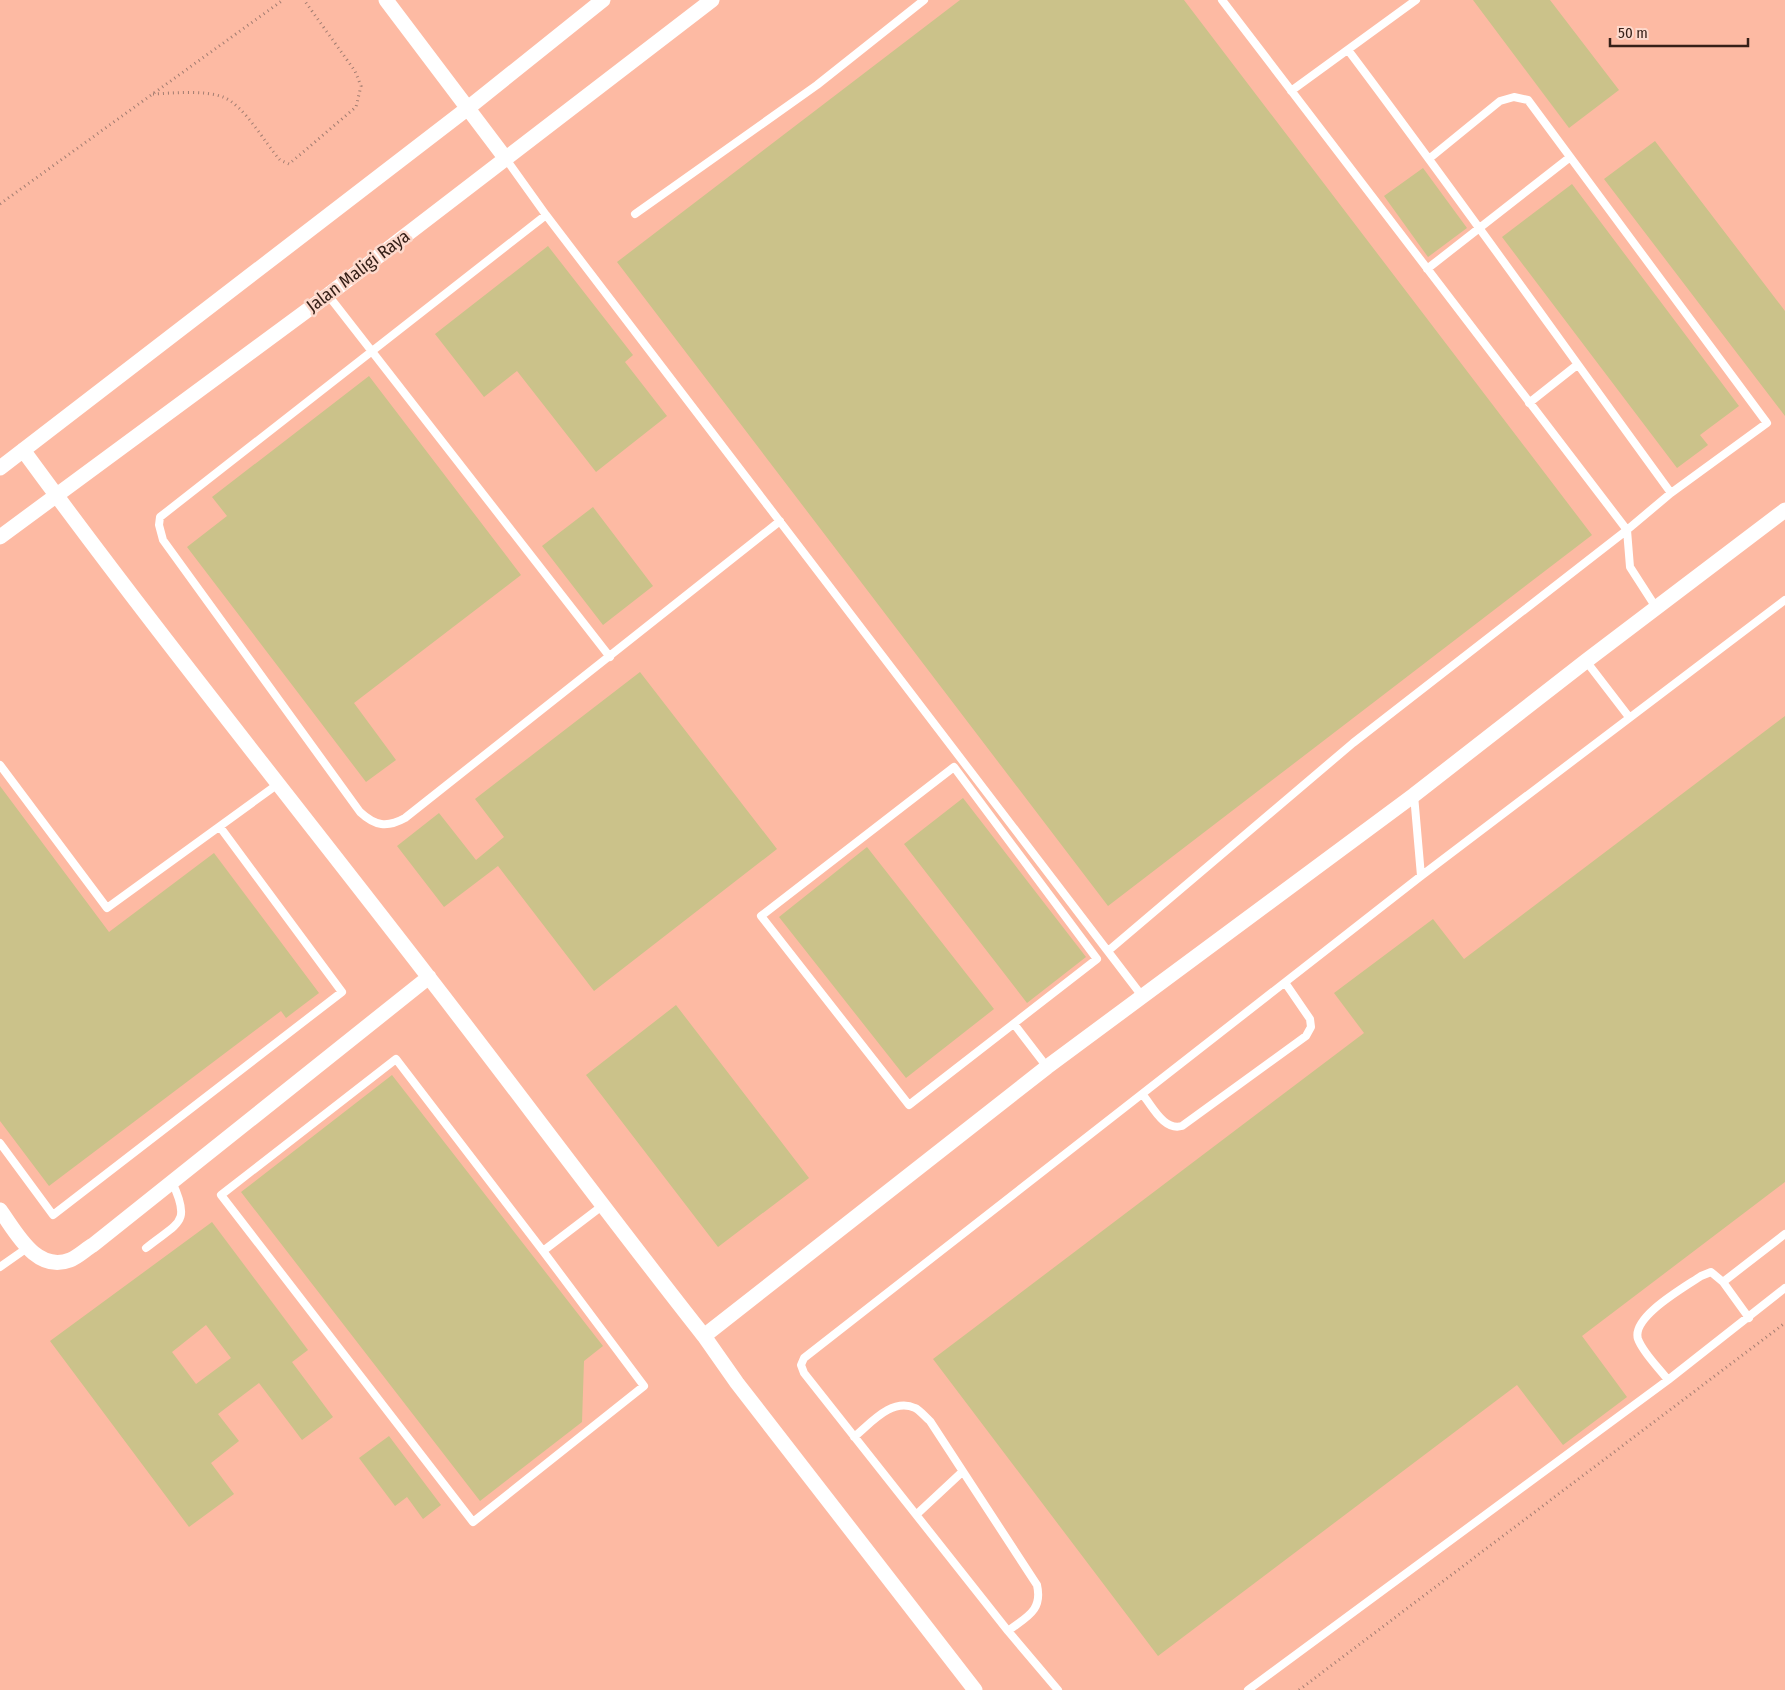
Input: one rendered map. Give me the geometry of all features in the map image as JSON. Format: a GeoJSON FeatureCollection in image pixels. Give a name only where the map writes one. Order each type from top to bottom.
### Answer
{"type":"FeatureCollection","features":[{"type":"Feature","properties":{"kind":"street"},"geometry":{"type":"LineString","coordinates":[[386,0],[506,159]]}},
{"type":"Feature","properties":{"kind":"street"},"geometry":{"type":"LineString","coordinates":[[0,468],[468,108],[603,0]]}},
{"type":"Feature","properties":{"kind":"street","name":"Jalan Maligi Raya"},"geometry":{"type":"LineString","coordinates":[[0,537],[328,294],[712,0]]}},
{"type":"Feature","properties":{"kind":"street"},"geometry":{"type":"LineString","coordinates":[[23,450],[56,496],[429,977],[602,1206],[704,1336],[737,1383],[975,1690]]}},
{"type":"Feature","properties":{"kind":"street"},"geometry":{"type":"LineString","coordinates":[[704,1336],[1047,1067],[1414,795],[1785,510]]}},
{"type":"Feature","properties":{"kind":"street"},"geometry":{"type":"LineString","coordinates":[[0,1210],[27,1248],[42,1260],[54,1262],[70,1260],[172,1182],[429,977]]}},
{"type":"Feature","properties":{"kind":"lane"},"geometry":{"type":"LineString","coordinates":[[635,214],[817,85],[924,0]]}},
{"type":"Feature","properties":{"kind":"lane"},"geometry":{"type":"LineString","coordinates":[[1222,0],[1627,530],[1630,567],[1657,609]]}},
{"type":"Feature","properties":{"kind":"lane"},"geometry":{"type":"LineString","coordinates":[[1291,90],[1416,0]]}},
{"type":"Feature","properties":{"kind":"lane"},"geometry":{"type":"LineString","coordinates":[[1348,50],[1430,158],[1478,229],[1671,493]]}},
{"type":"Feature","properties":{"kind":"lane"},"geometry":{"type":"LineString","coordinates":[[1108,951],[1354,743],[1627,530],[1671,493],[1766,423],[1528,100],[1514,97],[1500,102],[1430,158]]}},
{"type":"Feature","properties":{"kind":"lane"},"geometry":{"type":"LineString","coordinates":[[1427,269],[1569,158]]}},
{"type":"Feature","properties":{"kind":"lane"},"geometry":{"type":"LineString","coordinates":[[506,159],[546,215],[1142,996]]}},
{"type":"Feature","properties":{"kind":"lane"},"geometry":{"type":"LineString","coordinates":[[546,215],[371,353],[164,512],[159,525],[163,540],[360,812],[369,821],[386,826],[405,818],[780,522]]}},
{"type":"Feature","properties":{"kind":"lane"},"geometry":{"type":"LineString","coordinates":[[328,294],[371,353],[610,657]]}},
{"type":"Feature","properties":{"kind":"lane"},"geometry":{"type":"LineString","coordinates":[[1529,403],[1577,365]]}},
{"type":"Feature","properties":{"kind":"lane"},"geometry":{"type":"LineString","coordinates":[[1058,1690],[1008,1631],[804,1373],[801,1365],[804,1358],[1286,984],[1421,876],[1785,600]]}},
{"type":"Feature","properties":{"kind":"lane"},"geometry":{"type":"LineString","coordinates":[[1586,661],[1629,717]]}},
{"type":"Feature","properties":{"kind":"lane"},"geometry":{"type":"LineString","coordinates":[[0,765],[108,908],[278,784]]}},
{"type":"Feature","properties":{"kind":"lane"},"geometry":{"type":"LineString","coordinates":[[954,767],[1097,958],[1014,1024],[910,1105],[761,916],[954,767]]}},
{"type":"Feature","properties":{"kind":"lane"},"geometry":{"type":"LineString","coordinates":[[1414,795],[1421,876]]}},
{"type":"Feature","properties":{"kind":"lane"},"geometry":{"type":"LineString","coordinates":[[0,1143],[52,1214],[342,992],[220,827]]}},
{"type":"Feature","properties":{"kind":"lane"},"geometry":{"type":"LineString","coordinates":[[1143,1095],[1168,1126],[1174,1128],[1182,1126],[1306,1036],[1312,1027],[1310,1019],[1286,984]]}},
{"type":"Feature","properties":{"kind":"lane"},"geometry":{"type":"LineString","coordinates":[[1014,1024],[1047,1067]]}},
{"type":"Feature","properties":{"kind":"lane"},"geometry":{"type":"LineString","coordinates":[[396,1059],[543,1251],[644,1386],[473,1522],[222,1195],[396,1059]]}},
{"type":"Feature","properties":{"kind":"lane"},"geometry":{"type":"LineString","coordinates":[[146,1248],[179,1221],[183,1212],[182,1204],[172,1182]]}},
{"type":"Feature","properties":{"kind":"lane"},"geometry":{"type":"LineString","coordinates":[[543,1251],[602,1206]]}},
{"type":"Feature","properties":{"kind":"lane"},"geometry":{"type":"LineString","coordinates":[[1723,1282],[1785,1234]]}},
{"type":"Feature","properties":{"kind":"lane"},"geometry":{"type":"LineString","coordinates":[[0,1267],[27,1248]]}},
{"type":"Feature","properties":{"kind":"lane"},"geometry":{"type":"LineString","coordinates":[[1668,1380],[1638,1339],[1638,1330],[1644,1317],[1706,1274],[1714,1273],[1723,1282],[1749,1318]]}},
{"type":"Feature","properties":{"kind":"lane"},"geometry":{"type":"LineString","coordinates":[[1248,1690],[1668,1380],[1785,1288]]}},
{"type":"Feature","properties":{"kind":"lane"},"geometry":{"type":"LineString","coordinates":[[854,1437],[889,1409],[903,1405],[916,1408],[930,1421],[961,1473],[1037,1585],[1040,1598],[1036,1608],[1008,1631]]}},
{"type":"Feature","properties":{"kind":"lane"},"geometry":{"type":"LineString","coordinates":[[917,1514],[961,1473]]}},
{"type":"Feature","properties":{"kind":"path"},"geometry":{"type":"LineString","coordinates":[[0,204],[283,0]]}},
{"type":"Feature","properties":{"kind":"path"},"geometry":{"type":"LineString","coordinates":[[153,94],[192,93],[223,97],[237,107],[280,160],[289,164],[356,107],[361,86],[355,71],[304,0]]}},
{"type":"Feature","properties":{"kind":"path"},"geometry":{"type":"LineString","coordinates":[[1300,1690],[1785,1323]]}},
{"type":"Feature","properties":{"kind":"shaded area"},"geometry":{"type":"Polygon","coordinates":[[[0,0],[1785,0],[1785,1690],[0,1690],[0,0]]]}},
{"type":"Feature","properties":{"kind":"building"},"geometry":{"type":"Polygon","coordinates":[[[960,0],[1184,0],[1592,535],[1108,906],[617,262],[960,0]]]}},
{"type":"Feature","properties":{"kind":"building"},"geometry":{"type":"Polygon","coordinates":[[[1473,0],[1550,0],[1619,90],[1569,128],[1473,0]]]}},
{"type":"Feature","properties":{"kind":"building"},"geometry":{"type":"Polygon","coordinates":[[[1655,141],[1785,311],[1785,416],[1604,179],[1655,141]]]}},
{"type":"Feature","properties":{"kind":"building"},"geometry":{"type":"Polygon","coordinates":[[[1423,168],[1467,228],[1428,257],[1384,196],[1423,168]]]}},
{"type":"Feature","properties":{"kind":"building"},"geometry":{"type":"Polygon","coordinates":[[[1572,184],[1739,406],[1700,435],[1708,445],[1677,468],[1502,237],[1572,184]]]}},
{"type":"Feature","properties":{"kind":"building"},"geometry":{"type":"Polygon","coordinates":[[[548,246],[633,355],[625,362],[667,416],[596,472],[517,371],[484,397],[435,334],[548,246]]]}},
{"type":"Feature","properties":{"kind":"building"},"geometry":{"type":"Polygon","coordinates":[[[369,376],[521,575],[354,703],[396,760],[366,782],[187,547],[227,516],[212,497],[369,376]]]}},
{"type":"Feature","properties":{"kind":"building"},"geometry":{"type":"Polygon","coordinates":[[[593,507],[653,586],[603,625],[542,546],[593,507]]]}},
{"type":"Feature","properties":{"kind":"building"},"geometry":{"type":"Polygon","coordinates":[[[640,672],[777,849],[594,991],[498,866],[444,907],[397,846],[439,813],[476,860],[504,837],[475,799],[640,672]]]}},
{"type":"Feature","properties":{"kind":"building"},"geometry":{"type":"Polygon","coordinates":[[[1785,716],[1785,1182],[1582,1336],[1627,1397],[1563,1445],[1517,1385],[1158,1656],[933,1359],[1364,1033],[1334,993],[1433,919],[1464,959],[1785,716]]]}},
{"type":"Feature","properties":{"kind":"building"},"geometry":{"type":"Polygon","coordinates":[[[0,786],[109,932],[214,853],[319,993],[286,1018],[281,1011],[49,1186],[0,1121],[0,786]]]}},
{"type":"Feature","properties":{"kind":"building"},"geometry":{"type":"Polygon","coordinates":[[[963,798],[1086,957],[1027,1003],[904,844],[963,798]]]}},
{"type":"Feature","properties":{"kind":"building"},"geometry":{"type":"Polygon","coordinates":[[[867,847],[994,1009],[906,1078],[779,917],[867,847]]]}},
{"type":"Feature","properties":{"kind":"building"},"geometry":{"type":"Polygon","coordinates":[[[676,1005],[809,1178],[718,1247],[586,1075],[676,1005]]]}},
{"type":"Feature","properties":{"kind":"building"},"geometry":{"type":"Polygon","coordinates":[[[392,1075],[603,1346],[584,1361],[582,1422],[480,1501],[241,1192],[392,1075]]]}},
{"type":"Feature","properties":{"kind":"building"},"geometry":{"type":"Polygon","coordinates":[[[212,1222],[308,1350],[292,1362],[333,1417],[302,1440],[259,1383],[218,1414],[239,1441],[211,1463],[234,1494],[189,1527],[50,1341],[212,1222]],[[206,1325],[172,1352],[196,1384],[231,1358],[206,1325]]]}},
{"type":"Feature","properties":{"kind":"building"},"geometry":{"type":"Polygon","coordinates":[[[389,1436],[441,1505],[423,1519],[407,1497],[395,1506],[359,1458],[389,1436]]]}}]}
